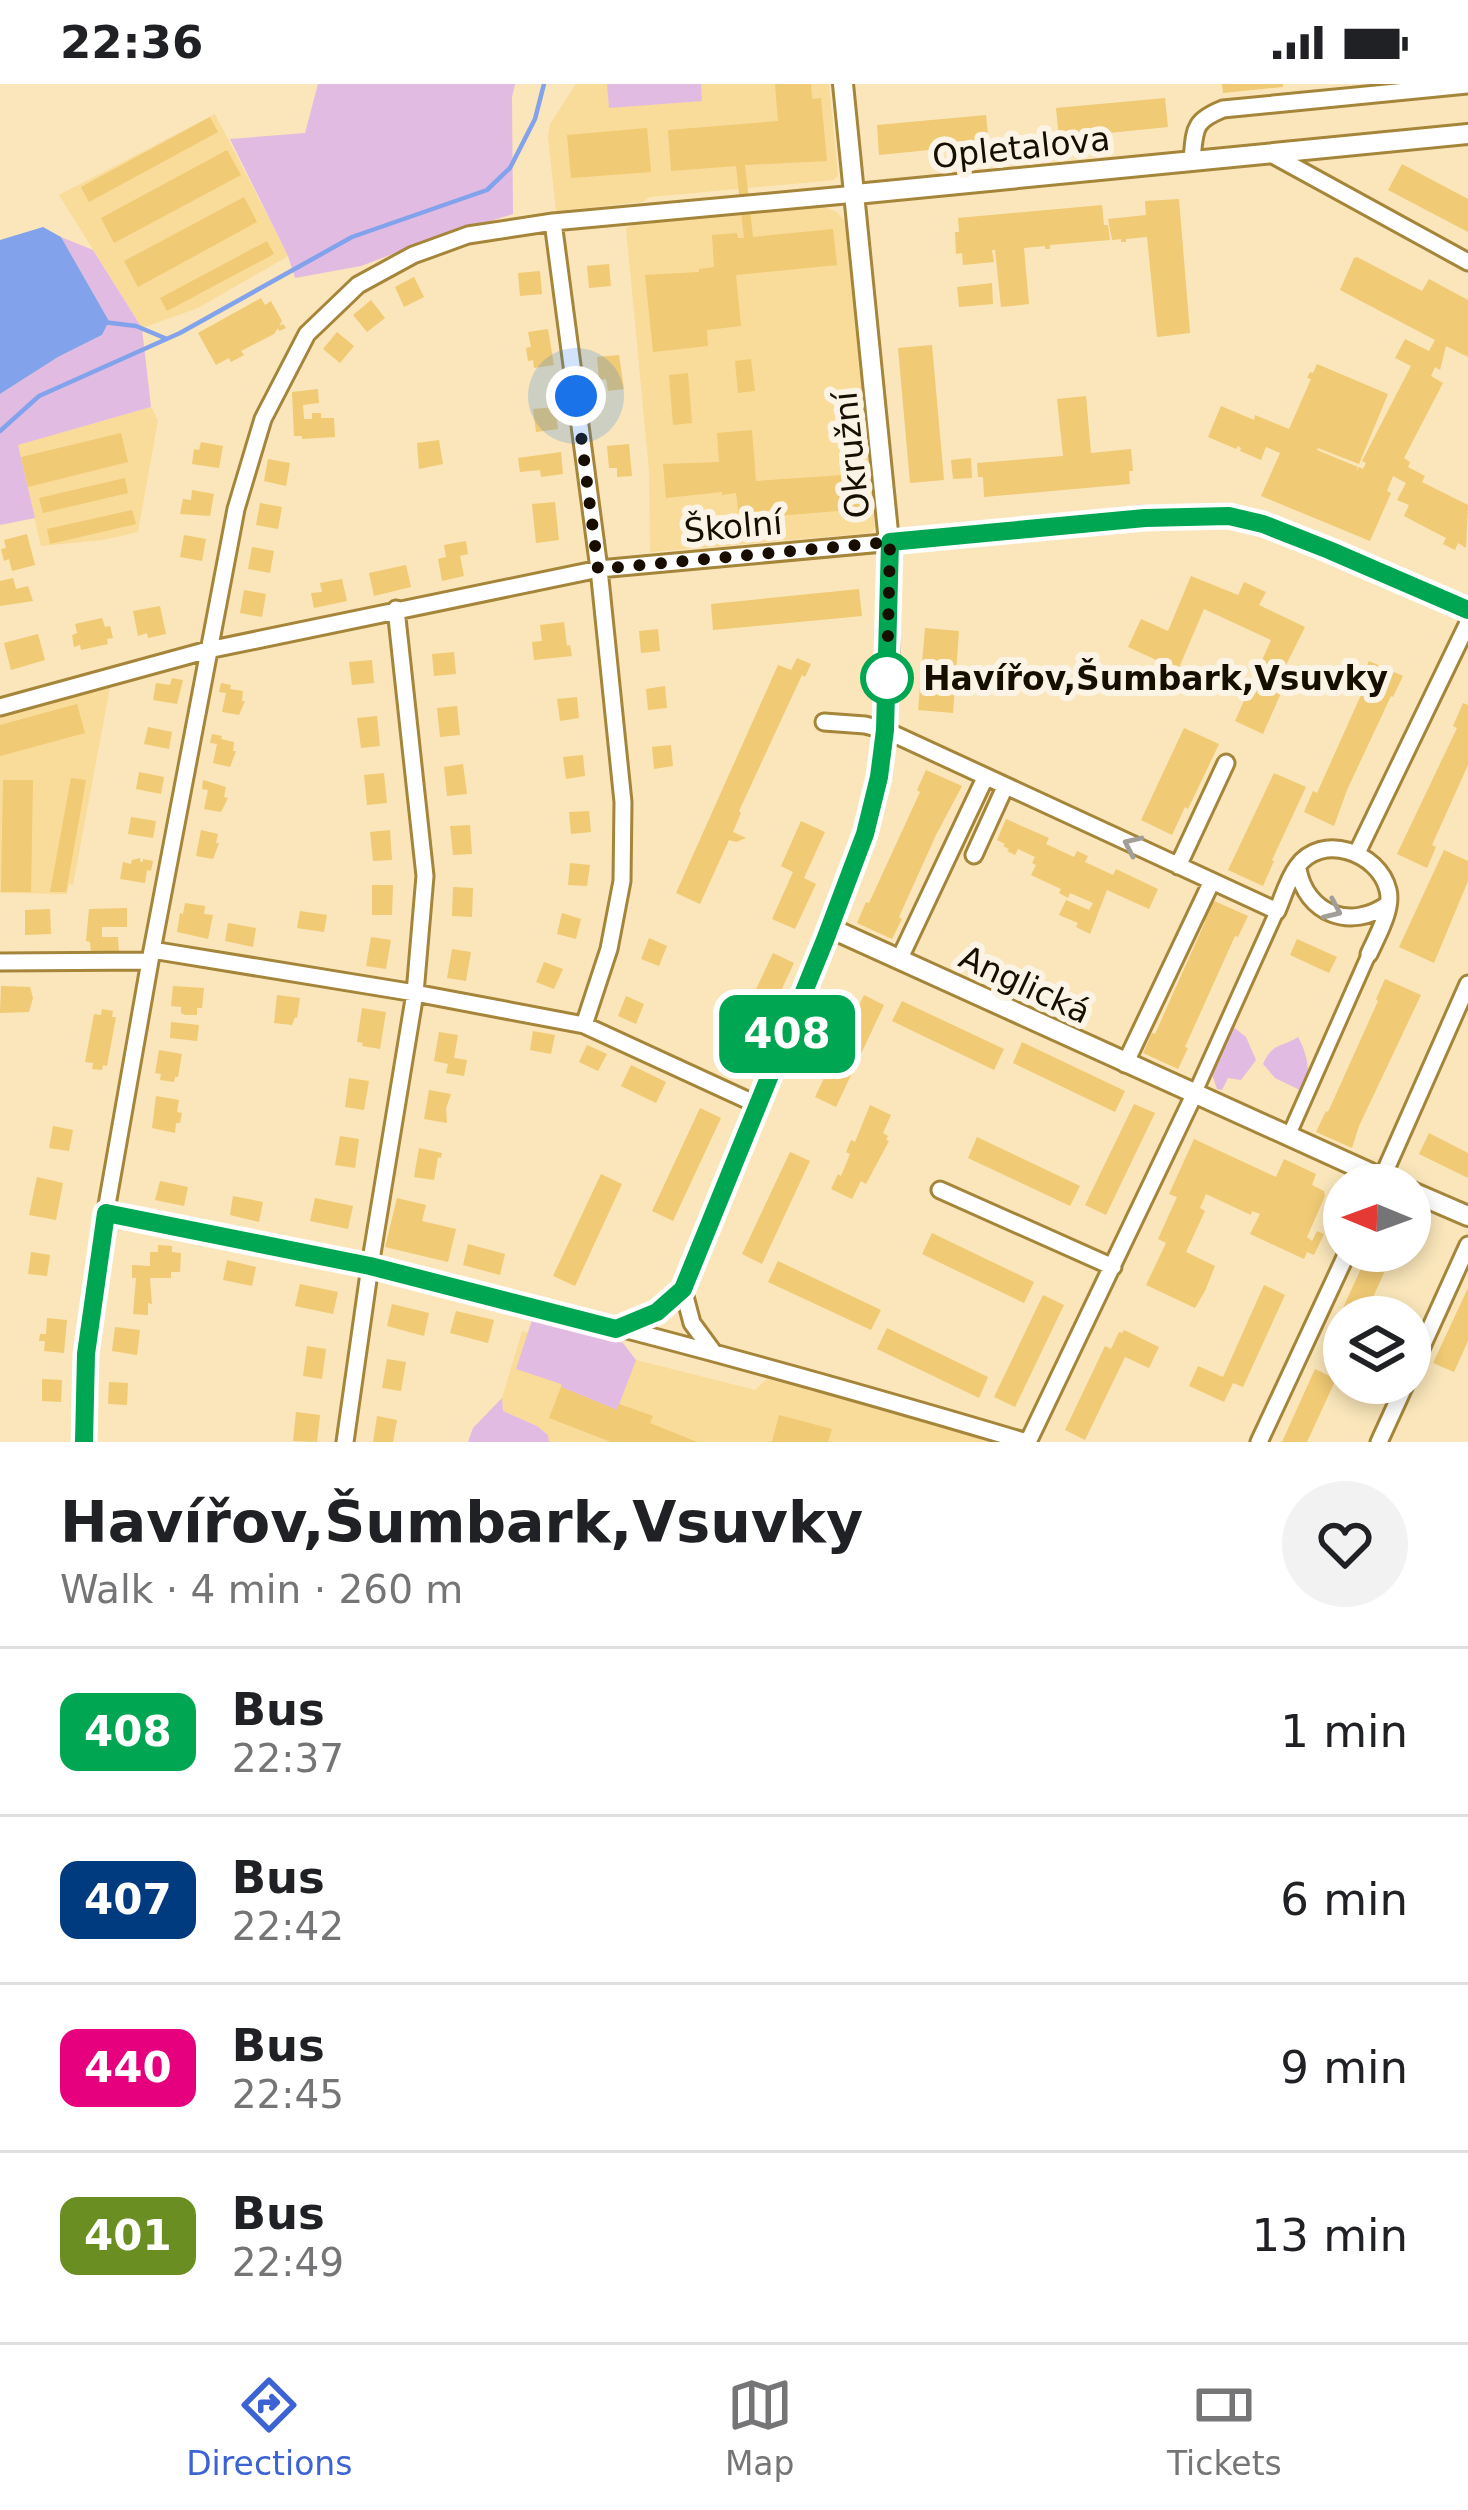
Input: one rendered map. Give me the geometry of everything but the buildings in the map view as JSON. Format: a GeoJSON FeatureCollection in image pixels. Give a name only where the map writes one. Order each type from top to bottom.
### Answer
{"type":"FeatureCollection","features":[{"type":"Feature","properties":{"kind":"street","name":"Okružní"},"geometry":{"type":"LineString","coordinates":[[683,1289],[830,928],[865,834],[879,777],[885,730],[890,542],[843,84]]}},
{"type":"Feature","properties":{"kind":"street"},"geometry":{"type":"LineString","coordinates":[[1192,159],[1195,129],[1202,118],[1223,109],[1344,91],[1468,85]]}},
{"type":"Feature","properties":{"kind":"street","name":"Opletalova"},"geometry":{"type":"LineString","coordinates":[[856,194],[1468,134]]}},
{"type":"Feature","properties":{"kind":"street"},"geometry":{"type":"LineString","coordinates":[[1268,152],[1468,262]]}},
{"type":"Feature","properties":{"kind":"street"},"geometry":{"type":"LineString","coordinates":[[83,1442],[86,1354],[106,1213],[236,509],[263,419],[307,334],[358,286],[413,255],[468,235],[554,222],[856,194]]}},
{"type":"Feature","properties":{"kind":"street"},"geometry":{"type":"LineString","coordinates":[[554,222],[622,802],[622,881],[609,949],[584,1025]]}},
{"type":"Feature","properties":{"kind":"street","name":"Školní"},"geometry":{"type":"LineString","coordinates":[[0,707],[208,650],[598,569],[1145,518],[1229,516],[1263,524],[1468,610]]}},
{"type":"Feature","properties":{"kind":"street"},"geometry":{"type":"LineString","coordinates":[[345,1442],[415,993],[424,876],[396,609]]}},
{"type":"Feature","properties":{"kind":"street"},"geometry":{"type":"LineString","coordinates":[[1358,853],[1468,622]]}},
{"type":"Feature","properties":{"kind":"street"},"geometry":{"type":"LineString","coordinates":[[824,722],[885,730],[1276,911]]}},
{"type":"Feature","properties":{"kind":"street"},"geometry":{"type":"LineString","coordinates":[[1178,866],[1226,763]]}},
{"type":"Feature","properties":{"kind":"street"},"geometry":{"type":"LineString","coordinates":[[899,960],[985,778]]}},
{"type":"Feature","properties":{"kind":"street"},"geometry":{"type":"LineString","coordinates":[[974,855],[1005,787]]}},
{"type":"Feature","properties":{"kind":"street"},"geometry":{"type":"LineString","coordinates":[[106,1213],[370,1266],[714,1353],[1028,1442],[1297,866],[1311,854],[1333,848],[1358,853],[1378,869],[1389,903],[1288,1137],[1346,1164]]}},
{"type":"Feature","properties":{"kind":"street"},"geometry":{"type":"LineString","coordinates":[[1297,866],[1301,886],[1329,911],[1353,919],[1375,914],[1389,903]]}},
{"type":"Feature","properties":{"kind":"street"},"geometry":{"type":"LineString","coordinates":[[1125,1064],[1212,881]]}},
{"type":"Feature","properties":{"kind":"street","name":"Anglická"},"geometry":{"type":"LineString","coordinates":[[830,928],[1288,1137]]}},
{"type":"Feature","properties":{"kind":"street"},"geometry":{"type":"LineString","coordinates":[[0,962],[151,956],[415,993],[584,1025],[758,1105]]}},
{"type":"Feature","properties":{"kind":"street"},"geometry":{"type":"LineString","coordinates":[[1394,1164],[1466,995]]}},
{"type":"Feature","properties":{"kind":"street"},"geometry":{"type":"LineString","coordinates":[[940,1190],[1113,1267]]}},
{"type":"Feature","properties":{"kind":"street"},"geometry":{"type":"LineString","coordinates":[[1431,1200],[1468,1216]]}},
{"type":"Feature","properties":{"kind":"street"},"geometry":{"type":"LineString","coordinates":[[1431,1327],[1468,1245]]}},
{"type":"Feature","properties":{"kind":"street"},"geometry":{"type":"LineString","coordinates":[[1259,1442],[1338,1272]]}},
{"type":"Feature","properties":{"kind":"street"},"geometry":{"type":"LineString","coordinates":[[616,1329],[657,1312],[683,1289],[692,1323],[714,1353]]}},
{"type":"Feature","properties":{"kind":"street"},"geometry":{"type":"LineString","coordinates":[[1379,1442],[1396,1404]]}},
{"type":"Feature","properties":{"kind":"shaded area"},"geometry":{"type":"Polygon","coordinates":[[[318,84],[515,84],[513,214],[361,266],[295,278],[230,139],[305,133],[318,84]]]}},
{"type":"Feature","properties":{"kind":"shaded area"},"geometry":{"type":"Polygon","coordinates":[[[576,84],[829,84],[838,175],[834,180],[556,211],[550,124],[576,84]]]}},
{"type":"Feature","properties":{"kind":"shaded area"},"geometry":{"type":"Polygon","coordinates":[[[607,84],[701,84],[702,101],[609,108],[607,84]]]}},
{"type":"Feature","properties":{"kind":"shaded area"},"geometry":{"type":"Polygon","coordinates":[[[215,114],[288,256],[198,308],[142,328],[59,195],[215,114]]]}},
{"type":"Feature","properties":{"kind":"shaded area"},"geometry":{"type":"Polygon","coordinates":[[[822,206],[837,212],[847,224],[875,527],[870,533],[650,552],[649,471],[626,228],[822,206]]]}},
{"type":"Feature","properties":{"kind":"shaded area"},"geometry":{"type":"Polygon","coordinates":[[[61,237],[93,250],[142,328],[151,407],[18,445],[35,518],[0,525],[0,394],[102,335],[109,321],[61,237]]]}},
{"type":"Feature","properties":{"kind":"shaded area"},"geometry":{"type":"Polygon","coordinates":[[[151,407],[158,420],[138,532],[41,546],[17,445],[151,407]]]}},
{"type":"Feature","properties":{"kind":"shaded area"},"geometry":{"type":"Polygon","coordinates":[[[111,682],[73,885],[69,884],[67,894],[0,893],[0,713],[111,682]]]}},
{"type":"Feature","properties":{"kind":"shaded area"},"geometry":{"type":"Polygon","coordinates":[[[1231,1025],[1246,1037],[1256,1060],[1241,1080],[1228,1078],[1222,1090],[1217,1089],[1211,1072],[1231,1025]]]}},
{"type":"Feature","properties":{"kind":"shaded area"},"geometry":{"type":"Polygon","coordinates":[[[1298,1037],[1307,1064],[1304,1092],[1275,1078],[1263,1064],[1274,1049],[1298,1037]]]}},
{"type":"Feature","properties":{"kind":"shaded area"},"geometry":{"type":"Polygon","coordinates":[[[532,1320],[623,1343],[636,1360],[617,1410],[516,1369],[532,1320]]]}},
{"type":"Feature","properties":{"kind":"shaded area"},"geometry":{"type":"Polygon","coordinates":[[[522,1331],[755,1390],[767,1379],[989,1442],[546,1442],[537,1426],[503,1411],[502,1398],[522,1331]]]}},
{"type":"Feature","properties":{"kind":"shaded area"},"geometry":{"type":"Polygon","coordinates":[[[502,1398],[503,1411],[537,1426],[549,1442],[468,1442],[473,1428],[502,1398]]]}},
{"type":"Feature","properties":{"kind":"water"},"geometry":{"type":"Polygon","coordinates":[[[43,227],[61,237],[109,321],[102,335],[0,394],[0,240],[43,227]]]}},
{"type":"Feature","properties":{"kind":"waterway"},"geometry":{"type":"LineString","coordinates":[[0,431],[39,396],[180,333],[352,237],[487,190],[510,168],[535,119],[544,84]]}},
{"type":"Feature","properties":{"kind":"waterway"},"geometry":{"type":"LineString","coordinates":[[103,322],[136,326],[167,339]]}},
{"type":"Feature","properties":{"kind":"bus line","name":"408"},"geometry":{"type":"LineString","coordinates":[[84,1442],[86,1354],[106,1213],[370,1266],[616,1329],[657,1312],[683,1289],[865,834],[885,730],[890,542],[1145,518],[1229,516],[1263,524],[1468,610]]}},
{"type":"Feature","properties":{"kind":"place","name":"Havířov,Šumbark,Vsuvky"},"geometry":{"type":"Point","coordinates":[887,678]}},
{"type":"Feature","properties":{"kind":"route"},"geometry":{"type":"LineString","coordinates":[[576,396],[598,569],[890,542],[887,678]]}}]}
